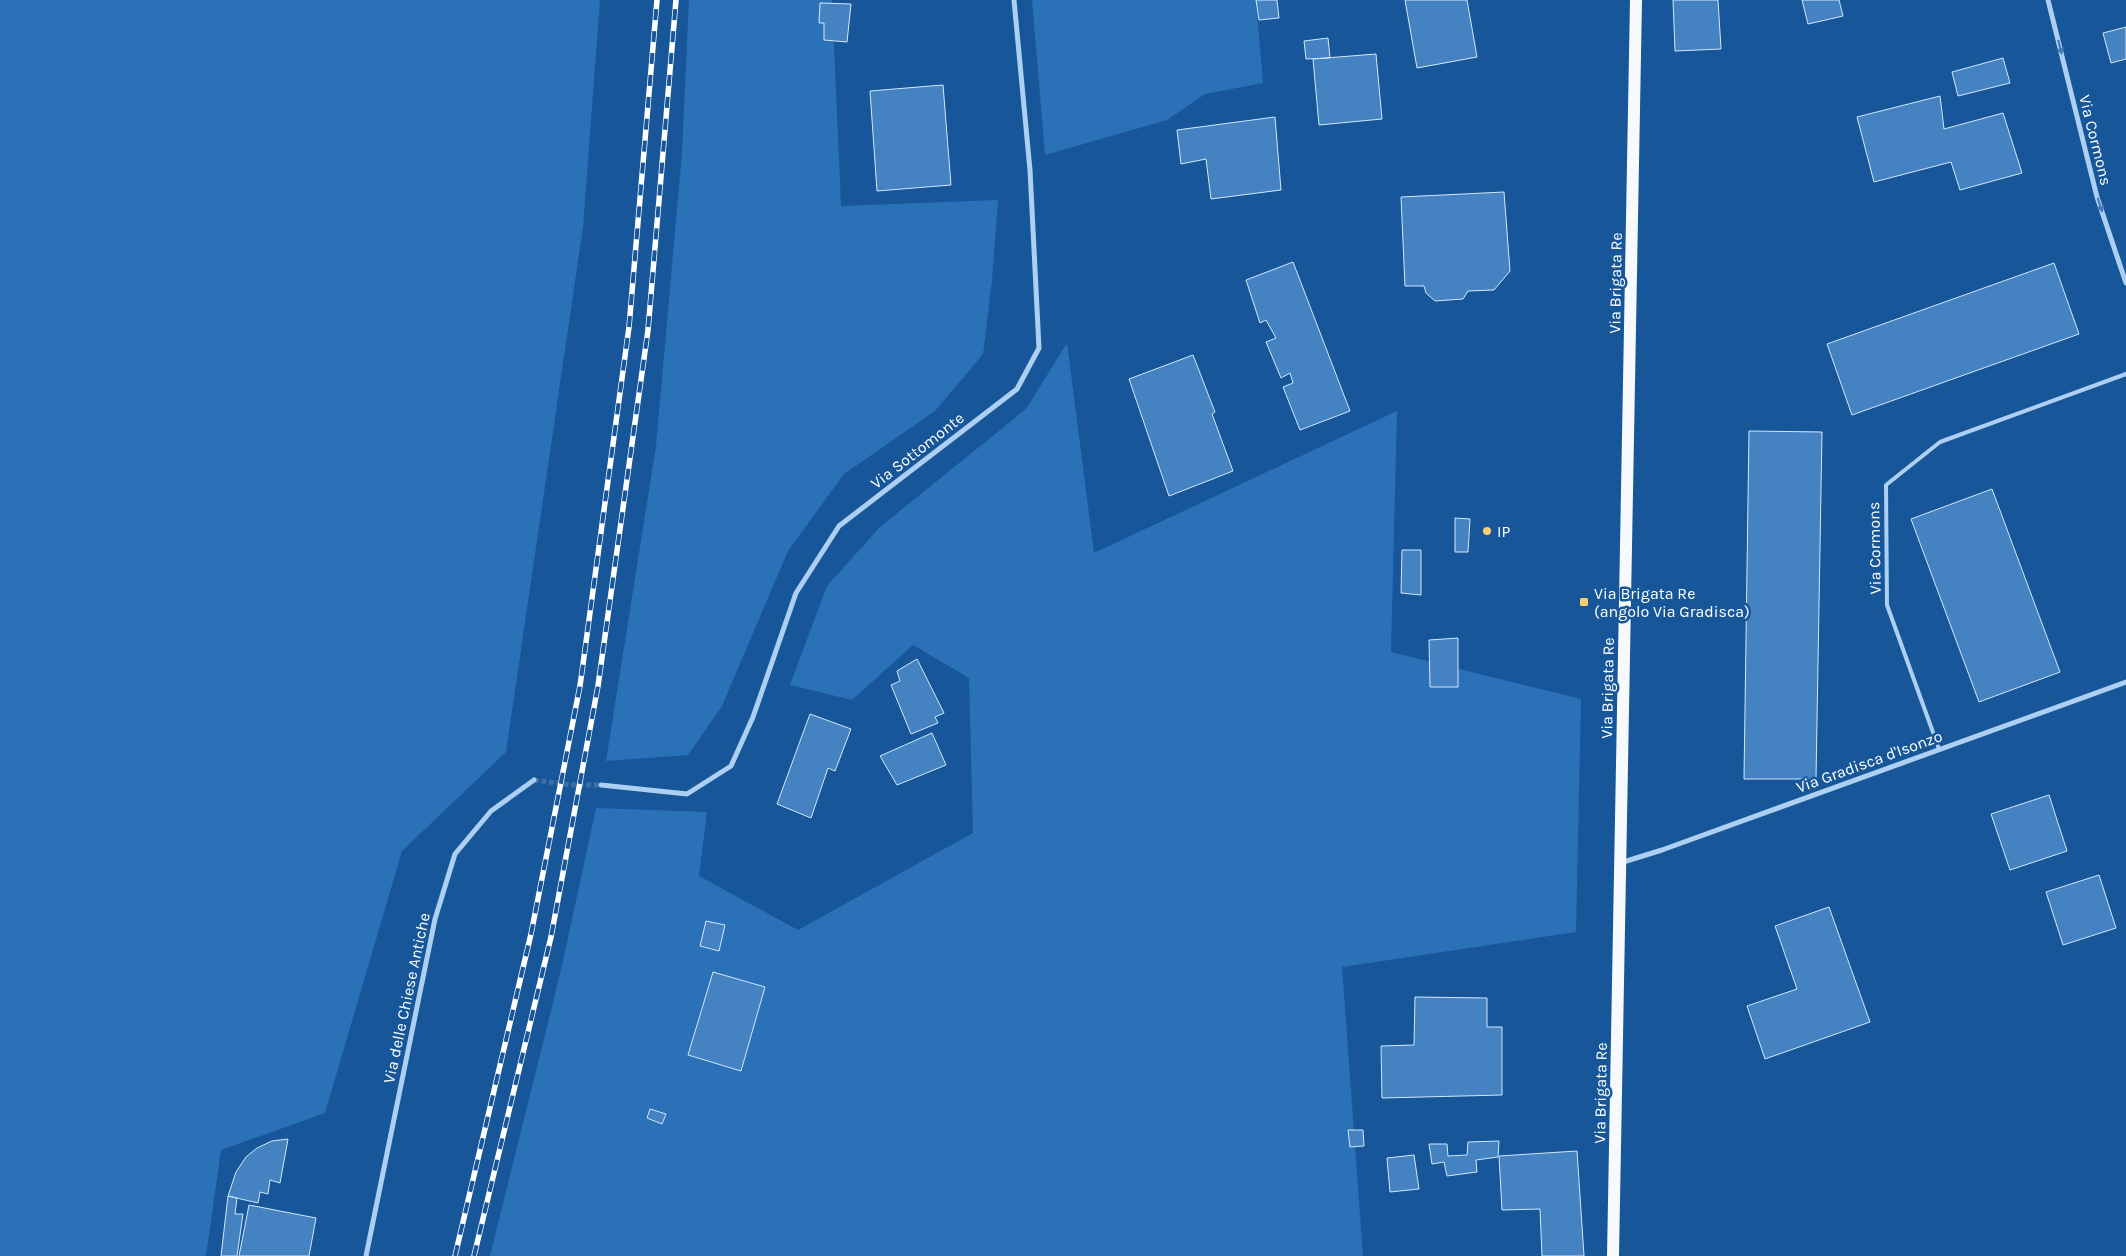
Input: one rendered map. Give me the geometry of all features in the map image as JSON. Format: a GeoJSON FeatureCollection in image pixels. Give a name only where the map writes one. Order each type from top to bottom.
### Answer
{"type":"FeatureCollection","features":[{"type":"Feature","properties":{"kind":"main road","name":"Via Brigata Re"},"geometry":{"type":"LineString","coordinates":[[1613,1256],[1636,0]]}},
{"type":"Feature","properties":{"kind":"street","name":"Via Sottomonte"},"geometry":{"type":"LineString","coordinates":[[601,785],[687,794],[731,766],[753,717],[796,593],[839,526],[1017,390],[1039,348],[1030,170],[1014,0]]}},
{"type":"Feature","properties":{"kind":"street","name":"Via Cormons"},"geometry":{"type":"LineString","coordinates":[[2048,0],[2097,197],[2126,283]]}},
{"type":"Feature","properties":{"kind":"street","name":"Via Gradisca d'Isonzo"},"geometry":{"type":"LineString","coordinates":[[1620,863],[1662,850],[2126,682]]}},
{"type":"Feature","properties":{"kind":"street","name":"Via delle Chiese Antiche"},"geometry":{"type":"LineString","coordinates":[[366,1256],[434,919],[455,854],[491,811],[534,780]]}},
{"type":"Feature","properties":{"kind":"lane","name":"Via Cormons"},"geometry":{"type":"LineString","coordinates":[[1939,749],[1887,605],[1886,485],[1940,442],[2126,374]]}},
{"type":"Feature","properties":{"kind":"shaded area"},"geometry":{"type":"Polygon","coordinates":[[[0,0],[600,0],[583,227],[506,752],[402,851],[325,1113],[221,1150],[206,1256],[0,1256],[0,0]]]}},
{"type":"Feature","properties":{"kind":"shaded area"},"geometry":{"type":"Polygon","coordinates":[[[689,0],[832,0],[841,206],[998,200],[992,280],[983,354],[935,411],[844,474],[788,551],[722,706],[688,755],[606,761],[656,446],[682,153],[689,0]]]}},
{"type":"Feature","properties":{"kind":"shaded area"},"geometry":{"type":"Polygon","coordinates":[[[1032,0],[1256,0],[1263,83],[1205,94],[1167,120],[1045,155],[1032,0]]]}},
{"type":"Feature","properties":{"kind":"shaded area"},"geometry":{"type":"Polygon","coordinates":[[[1067,343],[1094,553],[1397,411],[1391,652],[1581,699],[1576,932],[1342,967],[1363,1256],[490,1256],[561,970],[596,808],[707,812],[699,876],[798,930],[973,833],[969,678],[913,645],[852,700],[790,685],[827,586],[880,527],[1026,409],[1067,343]]]}},
{"type":"Feature","properties":{"kind":"building"},"geometry":{"type":"Polygon","coordinates":[[[1256,0],[1277,0],[1279,18],[1259,20],[1256,0]]]}},
{"type":"Feature","properties":{"kind":"building"},"geometry":{"type":"Polygon","coordinates":[[[1405,0],[1467,0],[1477,57],[1417,68],[1405,0]]]}},
{"type":"Feature","properties":{"kind":"building"},"geometry":{"type":"Polygon","coordinates":[[[1673,0],[1718,0],[1721,49],[1675,51],[1673,0]]]}},
{"type":"Feature","properties":{"kind":"building"},"geometry":{"type":"Polygon","coordinates":[[[1802,0],[1839,0],[1843,16],[1808,24],[1802,0]]]}},
{"type":"Feature","properties":{"kind":"building"},"geometry":{"type":"Polygon","coordinates":[[[820,3],[851,4],[847,42],[824,40],[824,23],[819,23],[820,3]]]}},
{"type":"Feature","properties":{"kind":"building"},"geometry":{"type":"Polygon","coordinates":[[[2126,27],[2126,59],[2111,63],[2103,33],[2126,27]]]}},
{"type":"Feature","properties":{"kind":"building"},"geometry":{"type":"Polygon","coordinates":[[[1328,38],[1330,58],[1306,59],[1304,41],[1328,38]]]}},
{"type":"Feature","properties":{"kind":"building"},"geometry":{"type":"Polygon","coordinates":[[[1376,54],[1382,119],[1319,125],[1313,59],[1376,54]]]}},
{"type":"Feature","properties":{"kind":"building"},"geometry":{"type":"Polygon","coordinates":[[[2003,58],[2010,83],[1958,96],[1952,72],[2003,58]]]}},
{"type":"Feature","properties":{"kind":"building"},"geometry":{"type":"Polygon","coordinates":[[[943,85],[951,185],[877,191],[870,91],[943,85]]]}},
{"type":"Feature","properties":{"kind":"building"},"geometry":{"type":"Polygon","coordinates":[[[1940,96],[1944,129],[2003,113],[2022,173],[1960,190],[1951,162],[1874,182],[1857,117],[1940,96]]]}},
{"type":"Feature","properties":{"kind":"building"},"geometry":{"type":"Polygon","coordinates":[[[1275,117],[1281,190],[1211,199],[1206,159],[1181,164],[1177,130],[1275,117]]]}},
{"type":"Feature","properties":{"kind":"building"},"geometry":{"type":"Polygon","coordinates":[[[1504,192],[1510,271],[1494,290],[1468,291],[1463,299],[1435,301],[1426,293],[1424,286],[1405,286],[1401,197],[1504,192]]]}},
{"type":"Feature","properties":{"kind":"building"},"geometry":{"type":"Polygon","coordinates":[[[1293,262],[1350,411],[1300,430],[1283,387],[1293,383],[1290,373],[1281,378],[1266,342],[1276,338],[1266,320],[1260,323],[1246,280],[1293,262]]]}},
{"type":"Feature","properties":{"kind":"building"},"geometry":{"type":"Polygon","coordinates":[[[2054,263],[2079,334],[1852,415],[1827,344],[2054,263]]]}},
{"type":"Feature","properties":{"kind":"building"},"geometry":{"type":"Polygon","coordinates":[[[1193,355],[1215,412],[1212,414],[1233,471],[1169,496],[1129,379],[1193,355]]]}},
{"type":"Feature","properties":{"kind":"building"},"geometry":{"type":"Polygon","coordinates":[[[1749,431],[1822,432],[1816,779],[1744,779],[1749,431]]]}},
{"type":"Feature","properties":{"kind":"building"},"geometry":{"type":"Polygon","coordinates":[[[1992,489],[2060,672],[1979,702],[1911,519],[1992,489]]]}},
{"type":"Feature","properties":{"kind":"building"},"geometry":{"type":"Polygon","coordinates":[[[1455,518],[1470,519],[1468,552],[1455,552],[1455,518]]]}},
{"type":"Feature","properties":{"kind":"building"},"geometry":{"type":"Polygon","coordinates":[[[1402,550],[1421,550],[1421,595],[1401,593],[1402,550]]]}},
{"type":"Feature","properties":{"kind":"building"},"geometry":{"type":"Polygon","coordinates":[[[1458,638],[1458,687],[1430,687],[1429,640],[1458,638]]]}},
{"type":"Feature","properties":{"kind":"building"},"geometry":{"type":"Polygon","coordinates":[[[917,659],[944,713],[935,717],[938,723],[911,734],[891,685],[900,681],[897,671],[917,659]]]}},
{"type":"Feature","properties":{"kind":"building"},"geometry":{"type":"Polygon","coordinates":[[[810,714],[851,729],[835,771],[828,768],[811,818],[777,804],[810,714]]]}},
{"type":"Feature","properties":{"kind":"building"},"geometry":{"type":"Polygon","coordinates":[[[932,733],[946,765],[897,785],[880,756],[932,733]]]}},
{"type":"Feature","properties":{"kind":"building"},"geometry":{"type":"Polygon","coordinates":[[[2049,795],[2067,851],[2010,870],[1991,814],[2049,795]]]}},
{"type":"Feature","properties":{"kind":"building"},"geometry":{"type":"Polygon","coordinates":[[[2099,875],[2116,928],[2063,945],[2046,892],[2099,875]]]}},
{"type":"Feature","properties":{"kind":"building"},"geometry":{"type":"Polygon","coordinates":[[[1829,907],[1870,1022],[1765,1059],[1747,1006],[1797,989],[1775,926],[1829,907]]]}},
{"type":"Feature","properties":{"kind":"building"},"geometry":{"type":"Polygon","coordinates":[[[706,921],[725,925],[719,951],[700,946],[706,921]]]}},
{"type":"Feature","properties":{"kind":"building"},"geometry":{"type":"Polygon","coordinates":[[[713,972],[765,987],[741,1071],[688,1055],[713,972]]]}},
{"type":"Feature","properties":{"kind":"building"},"geometry":{"type":"Polygon","coordinates":[[[1415,997],[1487,998],[1487,1027],[1502,1027],[1502,1095],[1382,1098],[1381,1046],[1414,1045],[1415,997]]]}},
{"type":"Feature","properties":{"kind":"building"},"geometry":{"type":"Polygon","coordinates":[[[650,1109],[666,1114],[662,1124],[647,1118],[650,1109]]]}},
{"type":"Feature","properties":{"kind":"building"},"geometry":{"type":"Polygon","coordinates":[[[1348,1130],[1363,1130],[1364,1146],[1350,1147],[1348,1130]]]}},
{"type":"Feature","properties":{"kind":"building"},"geometry":{"type":"Polygon","coordinates":[[[288,1139],[280,1183],[270,1180],[268,1194],[260,1192],[258,1203],[228,1196],[236,1172],[246,1157],[257,1148],[272,1141],[288,1139]]]}},
{"type":"Feature","properties":{"kind":"building"},"geometry":{"type":"Polygon","coordinates":[[[1499,1141],[1498,1157],[1476,1160],[1477,1172],[1447,1176],[1444,1162],[1432,1164],[1429,1144],[1447,1144],[1448,1156],[1467,1155],[1468,1142],[1499,1141]]]}},
{"type":"Feature","properties":{"kind":"building"},"geometry":{"type":"Polygon","coordinates":[[[1577,1151],[1584,1256],[1542,1256],[1540,1209],[1502,1210],[1499,1156],[1577,1151]]]}},
{"type":"Feature","properties":{"kind":"building"},"geometry":{"type":"Polygon","coordinates":[[[1414,1155],[1419,1189],[1390,1192],[1387,1158],[1414,1155]]]}},
{"type":"Feature","properties":{"kind":"building"},"geometry":{"type":"Polygon","coordinates":[[[228,1196],[237,1198],[235,1214],[243,1214],[237,1256],[221,1256],[228,1196]]]}},
{"type":"Feature","properties":{"kind":"building"},"geometry":{"type":"Polygon","coordinates":[[[249,1205],[316,1218],[309,1256],[239,1256],[249,1205]]]}},
{"type":"Feature","properties":{"kind":"tunnel"},"geometry":{"type":"LineString","coordinates":[[534,780],[572,785],[601,785]]}},
{"type":"Feature","properties":{"kind":"railway"},"geometry":{"type":"LineString","coordinates":[[455,1256],[531,934],[580,686],[629,327],[657,0]]}},
{"type":"Feature","properties":{"kind":"railway"},"geometry":{"type":"LineString","coordinates":[[474,1256],[551,937],[598,686],[648,330],[676,0]]}},
{"type":"Feature","properties":{"kind":"place","name":"IP"},"geometry":{"type":"Point","coordinates":[1487,531]}},
{"type":"Feature","properties":{"kind":"place","name":"Via Brigata Re (angolo Via Gradisca)"},"geometry":{"type":"Point","coordinates":[1584,602]}}]}
